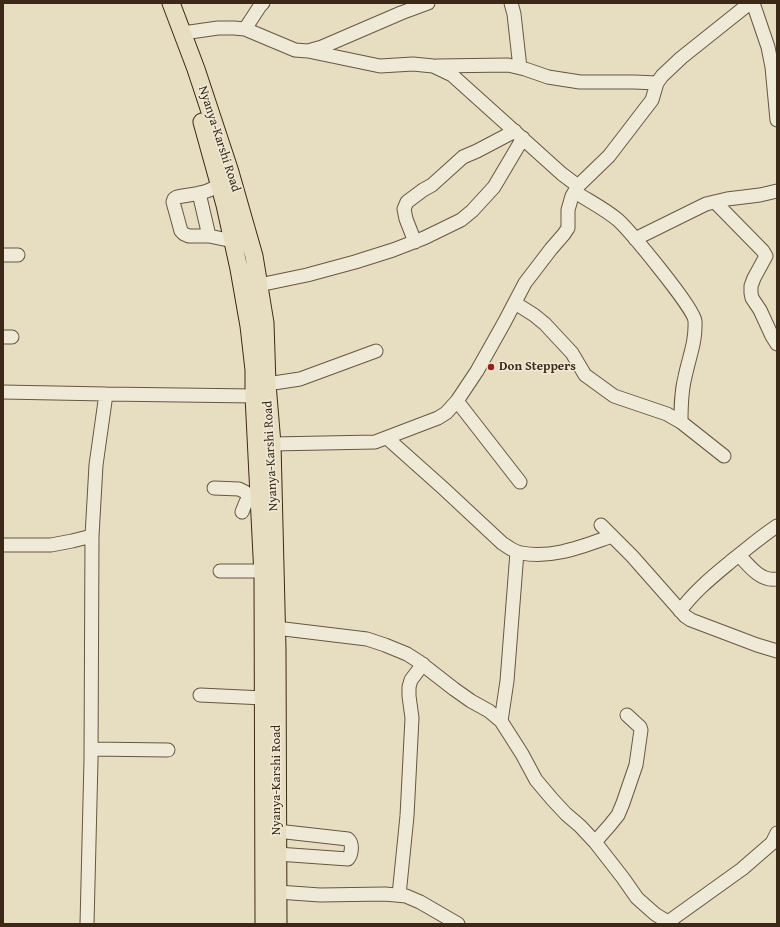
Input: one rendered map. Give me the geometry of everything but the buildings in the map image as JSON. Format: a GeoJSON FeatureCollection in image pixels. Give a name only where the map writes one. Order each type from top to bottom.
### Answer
{"type":"FeatureCollection","features":[{"type":"Feature","properties":{"kind":"main road","name":"Nyanya-Karshi Road"},"geometry":{"type":"LineString","coordinates":[[160,3],[183,64],[204,128],[233,241],[249,326],[254,370],[255,500],[276,628],[278,924]]}},
{"type":"Feature","properties":{"kind":"main road","name":"Nyanya-Karshi Road"},"geometry":{"type":"LineString","coordinates":[[171,3],[196,68],[230,172],[254,256],[265,323],[267,384],[272,444],[264,698],[264,924]]}},
{"type":"Feature","properties":{"kind":"street"},"geometry":{"type":"LineString","coordinates":[[245,29],[263,3]]}},
{"type":"Feature","properties":{"kind":"street"},"geometry":{"type":"LineString","coordinates":[[308,51],[322,47],[401,13],[415,5],[428,3]]}},
{"type":"Feature","properties":{"kind":"street"},"geometry":{"type":"LineString","coordinates":[[511,3],[514,14],[520,68]]}},
{"type":"Feature","properties":{"kind":"street"},"geometry":{"type":"LineString","coordinates":[[272,444],[374,442],[438,418],[446,413],[457,401],[477,371],[525,283],[568,228],[568,210],[576,189],[609,156],[652,100],[657,83],[662,76],[681,58],[751,3],[768,46],[772,67],[777,120]]}},
{"type":"Feature","properties":{"kind":"street"},"geometry":{"type":"LineString","coordinates":[[183,33],[218,28],[245,29],[295,50],[308,51],[380,66],[413,64],[433,66],[508,65],[548,77],[580,82],[657,83]]}},
{"type":"Feature","properties":{"kind":"street"},"geometry":{"type":"LineString","coordinates":[[433,66],[452,75],[562,174],[576,189],[619,221],[682,298],[695,318],[694,340],[681,399],[682,422]]}},
{"type":"Feature","properties":{"kind":"street"},"geometry":{"type":"LineString","coordinates":[[259,285],[306,275],[393,250],[424,238],[461,220],[472,212],[494,187],[519,135]]}},
{"type":"Feature","properties":{"kind":"street"},"geometry":{"type":"LineString","coordinates":[[414,242],[404,209],[407,202],[432,185],[463,157],[519,135]]}},
{"type":"Feature","properties":{"kind":"street"},"geometry":{"type":"LineString","coordinates":[[219,184],[208,191],[177,196],[173,202],[181,231],[184,234],[189,236],[209,236],[233,241]]}},
{"type":"Feature","properties":{"kind":"street"},"geometry":{"type":"LineString","coordinates":[[635,239],[706,204],[727,198],[760,195],[777,191]]}},
{"type":"Feature","properties":{"kind":"street"},"geometry":{"type":"LineString","coordinates":[[199,193],[209,236]]}},
{"type":"Feature","properties":{"kind":"street"},"geometry":{"type":"LineString","coordinates":[[715,202],[766,256],[754,278],[751,286],[751,293],[752,298],[760,310],[777,344]]}},
{"type":"Feature","properties":{"kind":"street"},"geometry":{"type":"LineString","coordinates":[[3,255],[18,255]]}},
{"type":"Feature","properties":{"kind":"street"},"geometry":{"type":"LineString","coordinates":[[514,303],[534,315],[545,324],[572,353],[585,375],[614,396],[667,414],[682,422],[724,456]]}},
{"type":"Feature","properties":{"kind":"street"},"geometry":{"type":"LineString","coordinates":[[267,384],[300,379],[376,351]]}},
{"type":"Feature","properties":{"kind":"street"},"geometry":{"type":"LineString","coordinates":[[3,392],[254,396]]}},
{"type":"Feature","properties":{"kind":"street"},"geometry":{"type":"LineString","coordinates":[[87,924],[91,749],[92,536],[96,465],[106,394]]}},
{"type":"Feature","properties":{"kind":"street"},"geometry":{"type":"LineString","coordinates":[[457,401],[520,482]]}},
{"type":"Feature","properties":{"kind":"street"},"geometry":{"type":"LineString","coordinates":[[387,438],[502,543],[512,550],[521,553],[547,555],[574,549],[612,536]]}},
{"type":"Feature","properties":{"kind":"street"},"geometry":{"type":"LineString","coordinates":[[214,488],[240,489],[255,500]]}},
{"type":"Feature","properties":{"kind":"street"},"geometry":{"type":"LineString","coordinates":[[242,512],[246,502],[255,500]]}},
{"type":"Feature","properties":{"kind":"street"},"geometry":{"type":"LineString","coordinates":[[601,525],[637,562],[685,616],[691,620],[777,652]]}},
{"type":"Feature","properties":{"kind":"street"},"geometry":{"type":"LineString","coordinates":[[680,611],[687,601],[699,589],[739,555],[777,526]]}},
{"type":"Feature","properties":{"kind":"street"},"geometry":{"type":"LineString","coordinates":[[3,545],[51,545],[72,542],[92,536]]}},
{"type":"Feature","properties":{"kind":"street"},"geometry":{"type":"LineString","coordinates":[[501,721],[507,682],[517,552]]}},
{"type":"Feature","properties":{"kind":"street"},"geometry":{"type":"LineString","coordinates":[[739,555],[760,576],[772,580],[777,579]]}},
{"type":"Feature","properties":{"kind":"street"},"geometry":{"type":"LineString","coordinates":[[220,571],[267,566]]}},
{"type":"Feature","properties":{"kind":"street"},"geometry":{"type":"LineString","coordinates":[[276,628],[367,639],[407,654],[423,664],[454,690],[489,711],[501,721],[522,754],[536,780],[552,799],[595,842],[637,898],[655,914],[670,923],[742,869],[776,838]]}},
{"type":"Feature","properties":{"kind":"street"},"geometry":{"type":"LineString","coordinates":[[399,895],[408,808],[412,718],[409,687],[423,664]]}},
{"type":"Feature","properties":{"kind":"street"},"geometry":{"type":"LineString","coordinates":[[200,695],[264,698]]}},
{"type":"Feature","properties":{"kind":"street"},"geometry":{"type":"LineString","coordinates":[[595,842],[618,815],[636,765],[641,730],[640,727],[627,715]]}},
{"type":"Feature","properties":{"kind":"street"},"geometry":{"type":"LineString","coordinates":[[91,749],[168,750]]}},
{"type":"Feature","properties":{"kind":"street"},"geometry":{"type":"LineString","coordinates":[[277,831],[348,839],[351,841],[351,853],[348,859],[277,854]]}},
{"type":"Feature","properties":{"kind":"street"},"geometry":{"type":"LineString","coordinates":[[278,892],[320,895],[385,894],[406,896],[420,902],[458,924]]}},
{"type":"Feature","properties":{"kind":"place","name":"Don Steppers"},"geometry":{"type":"Point","coordinates":[491,367]}}]}
